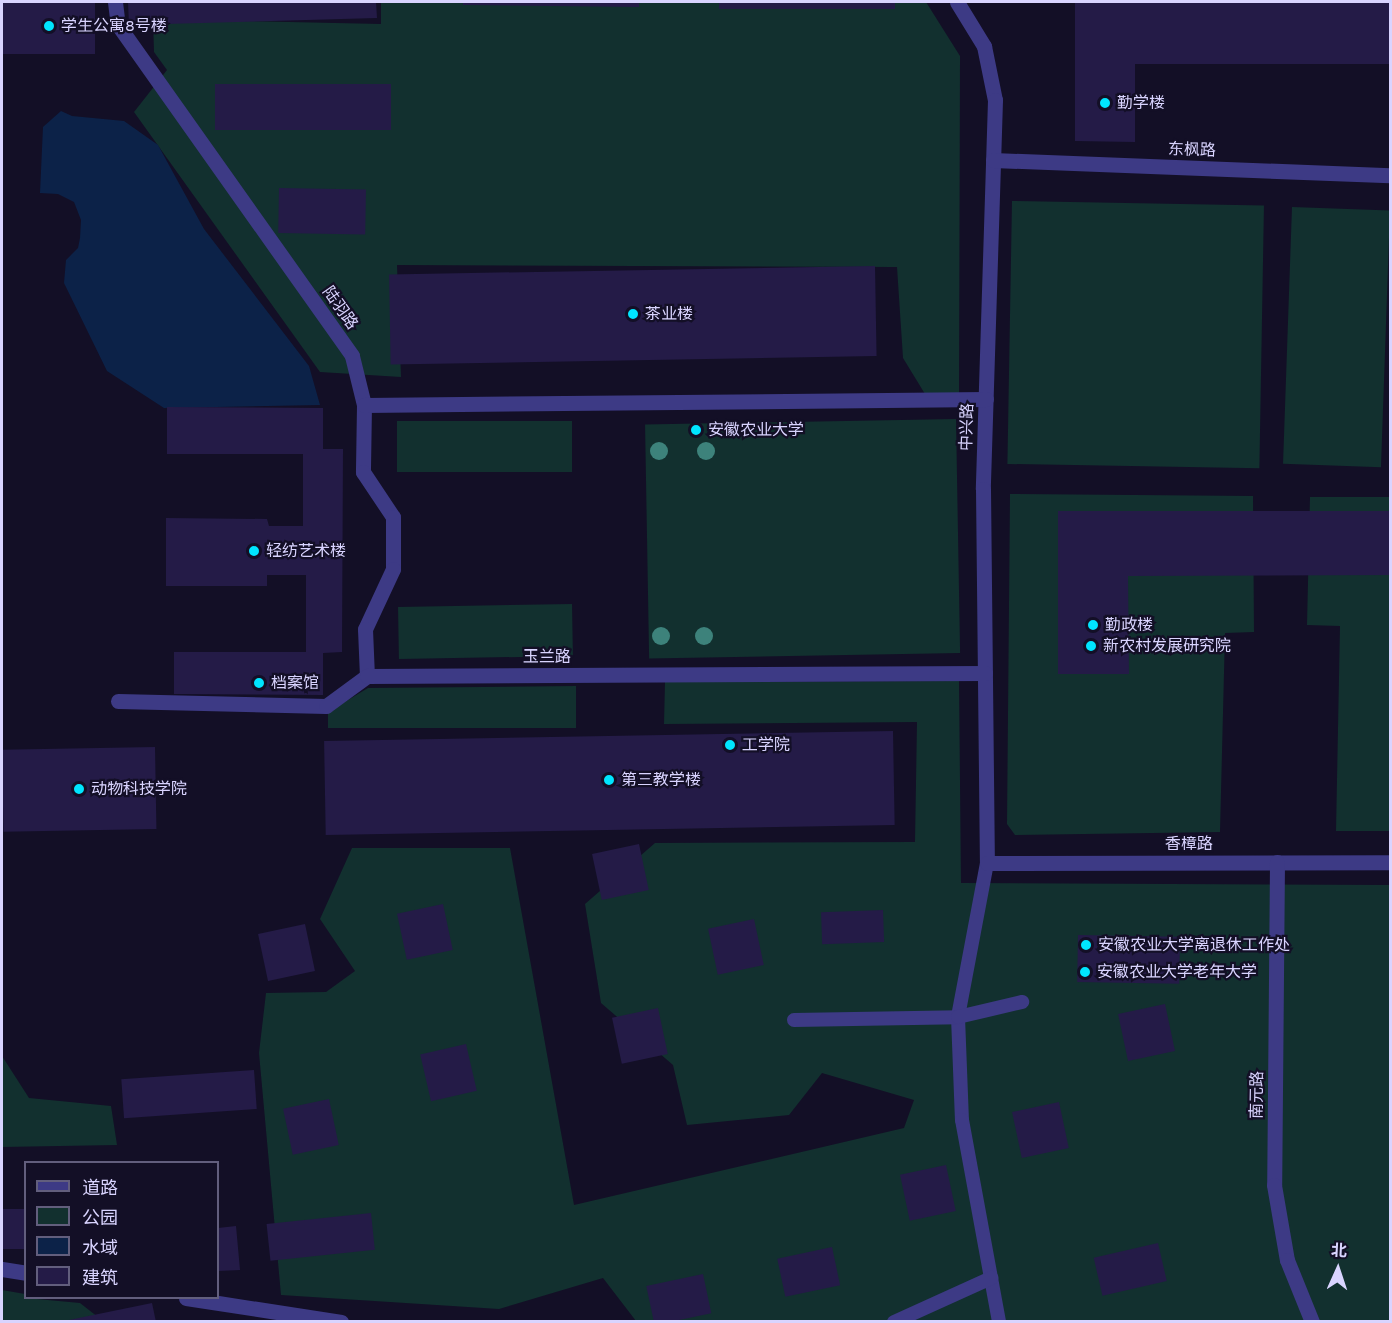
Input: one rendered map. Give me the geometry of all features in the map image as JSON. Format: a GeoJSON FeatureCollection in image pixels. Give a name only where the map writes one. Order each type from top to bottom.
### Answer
{"type":"FeatureCollection","features":[{"type":"Feature","properties":{"kind":"street","name":"陆羽路"},"geometry":{"type":"LineString","coordinates":[[115,2],[118,25],[352,356],[364,405],[363,472],[393,517],[393,569],[365,629],[367,676]]}},
{"type":"Feature","properties":{"kind":"street","name":"中兴路"},"geometry":{"type":"LineString","coordinates":[[957,2],[984,46],[992,75],[993,160],[986,399],[987,863]]}},
{"type":"Feature","properties":{"kind":"street","name":"东枫路"},"geometry":{"type":"LineString","coordinates":[[993,160],[1390,175]]}},
{"type":"Feature","properties":{"kind":"street"},"geometry":{"type":"LineString","coordinates":[[364,405],[986,399]]}},
{"type":"Feature","properties":{"kind":"street","name":"玉兰路"},"geometry":{"type":"LineString","coordinates":[[367,676],[985,673]]}},
{"type":"Feature","properties":{"kind":"street"},"geometry":{"type":"LineString","coordinates":[[118,701],[326,706],[367,676]]}},
{"type":"Feature","properties":{"kind":"street","name":"南元路"},"geometry":{"type":"LineString","coordinates":[[1277,862],[1274,1185],[1287,1260],[1312,1322]]}},
{"type":"Feature","properties":{"kind":"street","name":"香樟路"},"geometry":{"type":"LineString","coordinates":[[987,863],[1390,862]]}},
{"type":"Feature","properties":{"kind":"street"},"geometry":{"type":"LineString","coordinates":[[2,1269],[24,1273]]}},
{"type":"Feature","properties":{"kind":"street"},"geometry":{"type":"LineString","coordinates":[[192,1299],[341,1322]]}},
{"type":"Feature","properties":{"kind":"lane"},"geometry":{"type":"LineString","coordinates":[[987,863],[957,1017],[962,1120],[999,1322]]}},
{"type":"Feature","properties":{"kind":"lane"},"geometry":{"type":"LineString","coordinates":[[794,1020],[957,1017],[1022,1002]]}},
{"type":"Feature","properties":{"kind":"lane"},"geometry":{"type":"LineString","coordinates":[[894,1322],[991,1278]]}},
{"type":"Feature","properties":{"kind":"green space"},"geometry":{"type":"Polygon","coordinates":[[[381,2],[926,2],[960,56],[959,394],[925,394],[903,358],[897,267],[397,265],[401,377],[320,372],[134,112],[167,70],[154,52],[153,19],[381,24],[381,2]]]}},
{"type":"Feature","properties":{"kind":"green space"},"geometry":{"type":"Polygon","coordinates":[[[1012,201],[1264,205],[1259,468],[1007,464],[1012,201]]]}},
{"type":"Feature","properties":{"kind":"green space"},"geometry":{"type":"Polygon","coordinates":[[[1292,207],[1390,210],[1381,467],[1283,464],[1292,207]]]}},
{"type":"Feature","properties":{"kind":"green space"},"geometry":{"type":"Polygon","coordinates":[[[956,419],[960,653],[649,658],[645,424],[956,419]]]}},
{"type":"Feature","properties":{"kind":"green space"},"geometry":{"type":"Polygon","coordinates":[[[397,421],[572,421],[572,472],[397,472],[397,421]]]}},
{"type":"Feature","properties":{"kind":"green space"},"geometry":{"type":"Polygon","coordinates":[[[1010,494],[1253,496],[1254,632],[1225,633],[1220,832],[1015,835],[1007,824],[1010,494]]]}},
{"type":"Feature","properties":{"kind":"green space"},"geometry":{"type":"Polygon","coordinates":[[[1310,497],[1390,497],[1390,831],[1336,831],[1340,626],[1307,625],[1310,497]]]}},
{"type":"Feature","properties":{"kind":"green space"},"geometry":{"type":"Polygon","coordinates":[[[572,604],[573,656],[399,659],[398,607],[572,604]]]}},
{"type":"Feature","properties":{"kind":"green space"},"geometry":{"type":"Polygon","coordinates":[[[959,681],[961,883],[1390,885],[1390,1321],[636,1321],[603,1278],[499,1309],[281,1295],[259,1053],[266,993],[326,992],[355,971],[320,919],[352,848],[510,848],[574,1205],[904,1128],[914,1100],[822,1073],[789,1115],[687,1125],[673,1065],[601,1003],[585,904],[655,843],[915,842],[917,722],[664,724],[665,682],[959,681]]]}},
{"type":"Feature","properties":{"kind":"green space"},"geometry":{"type":"Polygon","coordinates":[[[576,686],[576,728],[328,728],[328,712],[368,688],[576,686]]]}},
{"type":"Feature","properties":{"kind":"green space"},"geometry":{"type":"Polygon","coordinates":[[[2,1056],[29,1098],[111,1106],[117,1145],[2,1147],[2,1056]]]}},
{"type":"Feature","properties":{"kind":"green space"},"geometry":{"type":"Polygon","coordinates":[[[2,1290],[24,1294],[24,1299],[80,1303],[103,1321],[2,1321],[2,1290]]]}},
{"type":"Feature","properties":{"kind":"water"},"geometry":{"type":"Polygon","coordinates":[[[61,111],[72,116],[124,121],[158,145],[204,229],[309,366],[320,405],[164,408],[107,371],[64,283],[66,260],[78,248],[81,220],[74,202],[58,194],[40,193],[43,127],[61,111]]]}},
{"type":"Feature","properties":{"kind":"building","name":"学生公寓8号楼"},"geometry":{"type":"Polygon","coordinates":[[[2,2],[95,2],[95,54],[2,54],[2,2]]]}},
{"type":"Feature","properties":{"kind":"building"},"geometry":{"type":"Polygon","coordinates":[[[128,2],[376,2],[377,18],[129,25],[128,2]]]}},
{"type":"Feature","properties":{"kind":"building"},"geometry":{"type":"Polygon","coordinates":[[[463,2],[639,2],[639,7],[463,5],[463,2]]]}},
{"type":"Feature","properties":{"kind":"building"},"geometry":{"type":"Polygon","coordinates":[[[719,2],[895,2],[895,9],[719,9],[719,2]]]}},
{"type":"Feature","properties":{"kind":"building","name":"勤学楼"},"geometry":{"type":"Polygon","coordinates":[[[1075,2],[1390,2],[1390,64],[1135,64],[1135,142],[1075,141],[1075,2]]]}},
{"type":"Feature","properties":{"kind":"building"},"geometry":{"type":"Polygon","coordinates":[[[215,84],[391,84],[391,130],[215,130],[215,84]]]}},
{"type":"Feature","properties":{"kind":"building"},"geometry":{"type":"Polygon","coordinates":[[[279,188],[366,190],[365,235],[278,233],[279,188]]]}},
{"type":"Feature","properties":{"kind":"building","name":"茶业楼"},"geometry":{"type":"Polygon","coordinates":[[[875,266],[877,356],[391,364],[389,274],[875,266]]]}},
{"type":"Feature","properties":{"kind":"building","name":"轻纺艺术楼"},"geometry":{"type":"Polygon","coordinates":[[[167,407],[323,408],[323,449],[343,449],[342,652],[323,653],[323,695],[174,694],[174,652],[306,652],[306,575],[267,575],[267,586],[166,586],[166,518],[267,519],[269,526],[303,526],[303,454],[167,454],[167,407]]]}},
{"type":"Feature","properties":{"kind":"building","name":"勤政楼"},"geometry":{"type":"Polygon","coordinates":[[[1058,511],[1390,511],[1390,575],[1128,576],[1129,674],[1058,674],[1058,511]]]}},
{"type":"Feature","properties":{"kind":"building","name":"第三教学楼"},"geometry":{"type":"Polygon","coordinates":[[[893,731],[895,825],[326,835],[324,741],[893,731]]]}},
{"type":"Feature","properties":{"kind":"building","name":"动物科技学院"},"geometry":{"type":"Polygon","coordinates":[[[155,747],[156,829],[3,832],[2,750],[155,747]]]}},
{"type":"Feature","properties":{"kind":"building"},"geometry":{"type":"Polygon","coordinates":[[[639,844],[649,890],[602,900],[592,854],[639,844]]]}},
{"type":"Feature","properties":{"kind":"building"},"geometry":{"type":"Polygon","coordinates":[[[443,904],[453,950],[407,960],[397,914],[443,904]]]}},
{"type":"Feature","properties":{"kind":"building"},"geometry":{"type":"Polygon","coordinates":[[[883,910],[884,942],[822,944],[821,912],[883,910]]]}},
{"type":"Feature","properties":{"kind":"building"},"geometry":{"type":"Polygon","coordinates":[[[754,919],[764,965],[718,975],[708,929],[754,919]]]}},
{"type":"Feature","properties":{"kind":"building"},"geometry":{"type":"Polygon","coordinates":[[[305,924],[315,971],[268,981],[258,934],[305,924]]]}},
{"type":"Feature","properties":{"kind":"building"},"geometry":{"type":"Polygon","coordinates":[[[1078,935],[1180,937],[1179,984],[1077,982],[1078,935]]]}},
{"type":"Feature","properties":{"kind":"building"},"geometry":{"type":"Polygon","coordinates":[[[1165,1004],[1175,1051],[1128,1061],[1118,1014],[1165,1004]]]}},
{"type":"Feature","properties":{"kind":"building"},"geometry":{"type":"Polygon","coordinates":[[[658,1008],[668,1054],[622,1064],[612,1018],[658,1008]]]}},
{"type":"Feature","properties":{"kind":"building"},"geometry":{"type":"Polygon","coordinates":[[[466,1044],[477,1091],[431,1101],[420,1055],[466,1044]]]}},
{"type":"Feature","properties":{"kind":"building"},"geometry":{"type":"Polygon","coordinates":[[[254,1070],[257,1109],[124,1118],[121,1079],[254,1070]]]}},
{"type":"Feature","properties":{"kind":"building"},"geometry":{"type":"Polygon","coordinates":[[[329,1099],[339,1145],[293,1155],[283,1109],[329,1099]]]}},
{"type":"Feature","properties":{"kind":"building"},"geometry":{"type":"Polygon","coordinates":[[[1059,1102],[1069,1148],[1022,1158],[1012,1112],[1059,1102]]]}},
{"type":"Feature","properties":{"kind":"building"},"geometry":{"type":"Polygon","coordinates":[[[946,1165],[956,1211],[910,1221],[900,1175],[946,1165]]]}},
{"type":"Feature","properties":{"kind":"building"},"geometry":{"type":"Polygon","coordinates":[[[2,1209],[24,1209],[24,1249],[2,1249],[2,1209]]]}},
{"type":"Feature","properties":{"kind":"building"},"geometry":{"type":"Polygon","coordinates":[[[371,1213],[375,1250],[270,1261],[267,1224],[371,1213]]]}},
{"type":"Feature","properties":{"kind":"building"},"geometry":{"type":"Polygon","coordinates":[[[236,1226],[240,1270],[219,1271],[219,1228],[236,1226]]]}},
{"type":"Feature","properties":{"kind":"building"},"geometry":{"type":"Polygon","coordinates":[[[1158,1243],[1167,1281],[1102,1296],[1094,1258],[1158,1243]]]}},
{"type":"Feature","properties":{"kind":"building"},"geometry":{"type":"Polygon","coordinates":[[[832,1247],[840,1285],[785,1297],[777,1259],[832,1247]]]}},
{"type":"Feature","properties":{"kind":"building"},"geometry":{"type":"Polygon","coordinates":[[[703,1274],[711,1313],[670,1322],[654,1322],[646,1286],[703,1274]]]}},
{"type":"Feature","properties":{"kind":"building"},"geometry":{"type":"Polygon","coordinates":[[[152,1303],[156,1322],[70,1322],[69,1320],[152,1303]]]}},
{"type":"Feature","properties":{"kind":"place","name":"学生公寓8号楼"},"geometry":{"type":"Point","coordinates":[49,26]}},
{"type":"Feature","properties":{"kind":"place","name":"勤学楼"},"geometry":{"type":"Point","coordinates":[1105,103]}},
{"type":"Feature","properties":{"kind":"place","name":"茶业楼"},"geometry":{"type":"Point","coordinates":[633,314]}},
{"type":"Feature","properties":{"kind":"place","name":"安徽农业大学"},"geometry":{"type":"Point","coordinates":[696,430]}},
{"type":"Feature","properties":{"kind":"place","name":"轻纺艺术楼"},"geometry":{"type":"Point","coordinates":[254,551]}},
{"type":"Feature","properties":{"kind":"place","name":"勤政楼"},"geometry":{"type":"Point","coordinates":[1093,625]}},
{"type":"Feature","properties":{"kind":"place","name":"新农村发展研究院"},"geometry":{"type":"Point","coordinates":[1091,646]}},
{"type":"Feature","properties":{"kind":"place","name":"档案馆"},"geometry":{"type":"Point","coordinates":[259,683]}},
{"type":"Feature","properties":{"kind":"place","name":"工学院"},"geometry":{"type":"Point","coordinates":[730,745]}},
{"type":"Feature","properties":{"kind":"place","name":"第三教学楼"},"geometry":{"type":"Point","coordinates":[609,780]}},
{"type":"Feature","properties":{"kind":"place","name":"动物科技学院"},"geometry":{"type":"Point","coordinates":[79,789]}},
{"type":"Feature","properties":{"kind":"place","name":"安徽农业大学离退休工作处"},"geometry":{"type":"Point","coordinates":[1086,945]}},
{"type":"Feature","properties":{"kind":"place","name":"安徽农业大学老年大学"},"geometry":{"type":"Point","coordinates":[1085,972]}}]}
